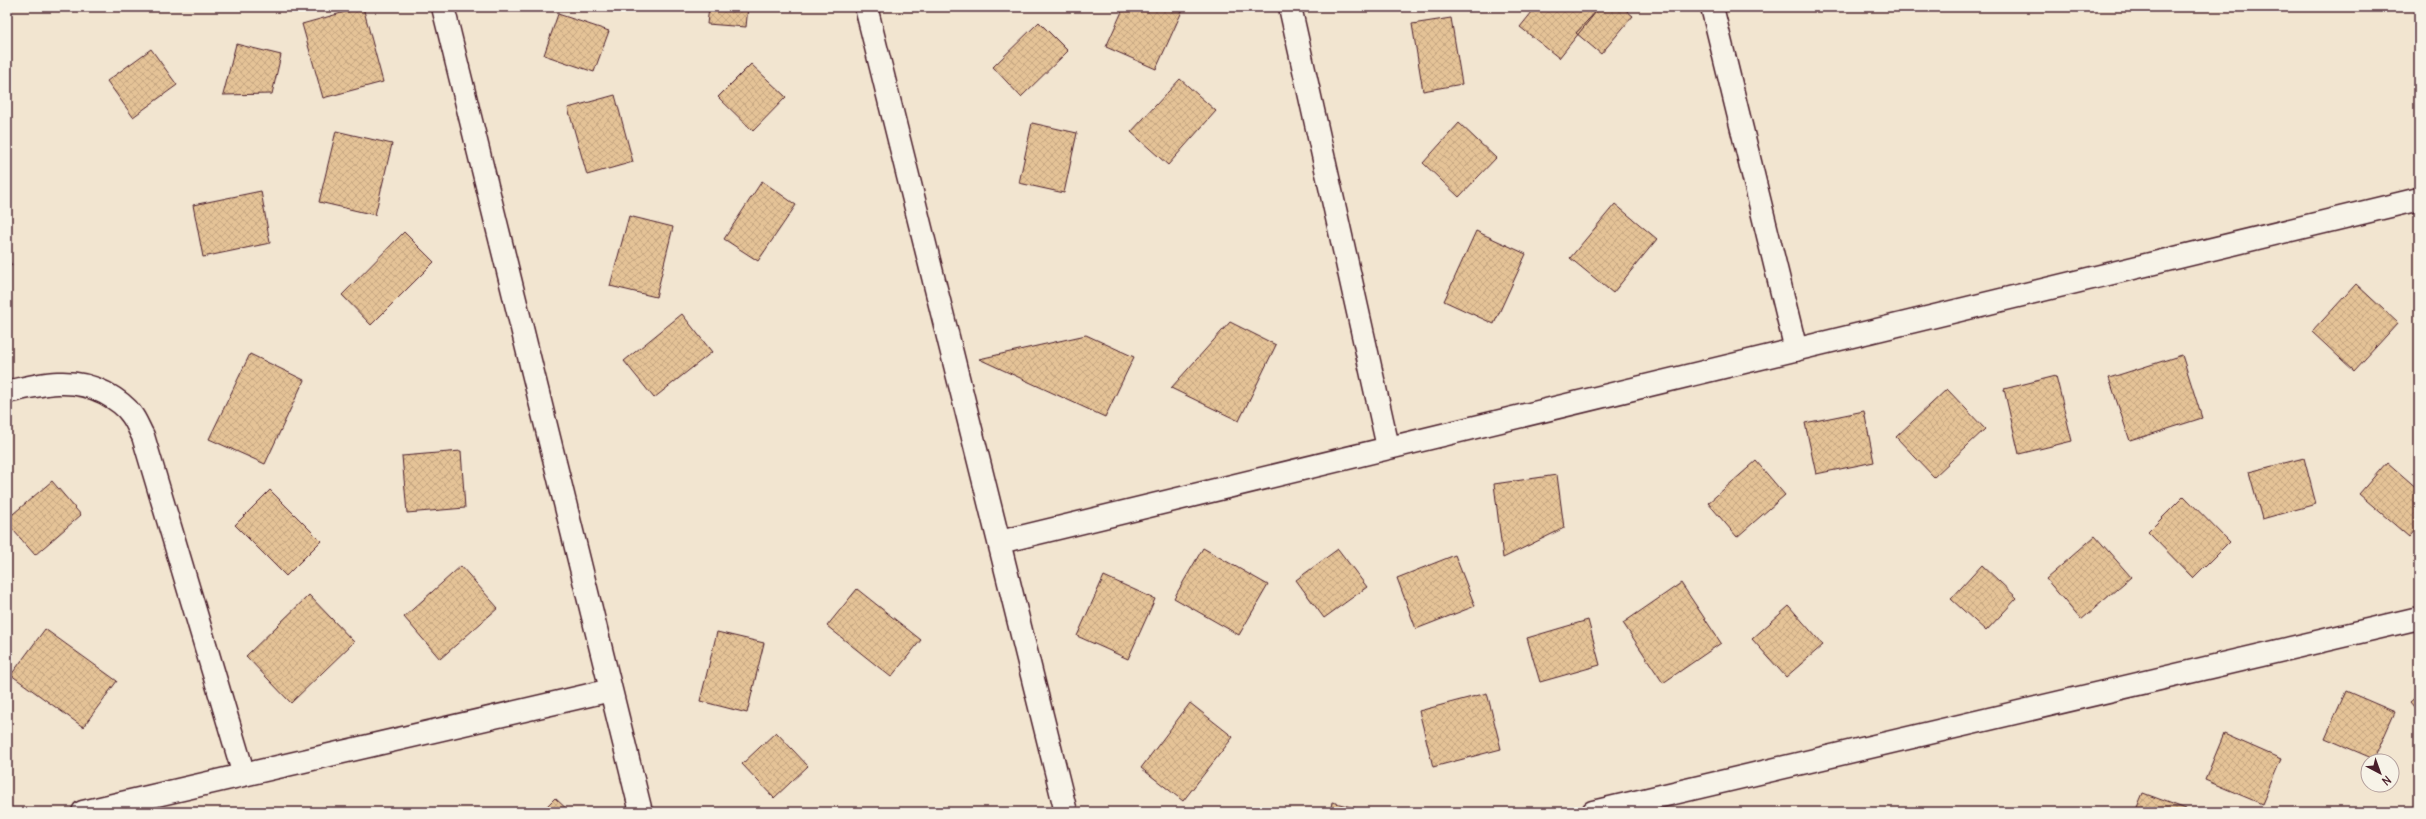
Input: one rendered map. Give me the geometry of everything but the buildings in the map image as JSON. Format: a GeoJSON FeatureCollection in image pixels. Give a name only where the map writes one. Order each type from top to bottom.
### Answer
{"type":"FeatureCollection","features":[{"type":"Feature","properties":{"kind":"street"},"geometry":{"type":"LineString","coordinates":[[442,7],[641,812]]}},
{"type":"Feature","properties":{"kind":"street"},"geometry":{"type":"LineString","coordinates":[[866,7],[1066,812]]}},
{"type":"Feature","properties":{"kind":"street"},"geometry":{"type":"LineString","coordinates":[[1290,7],[1388,447]]}},
{"type":"Feature","properties":{"kind":"street"},"geometry":{"type":"LineString","coordinates":[[1712,7],[1796,350]]}},
{"type":"Feature","properties":{"kind":"street"},"geometry":{"type":"LineString","coordinates":[[1000,542],[2419,199]]}},
{"type":"Feature","properties":{"kind":"street"},"geometry":{"type":"LineString","coordinates":[[7,392],[38,385],[68,382],[91,386],[115,399],[131,414],[143,436],[244,775]]}},
{"type":"Feature","properties":{"kind":"street"},"geometry":{"type":"LineString","coordinates":[[1593,812],[2419,618]]}},
{"type":"Feature","properties":{"kind":"street"},"geometry":{"type":"LineString","coordinates":[[83,812],[611,690]]}}]}
